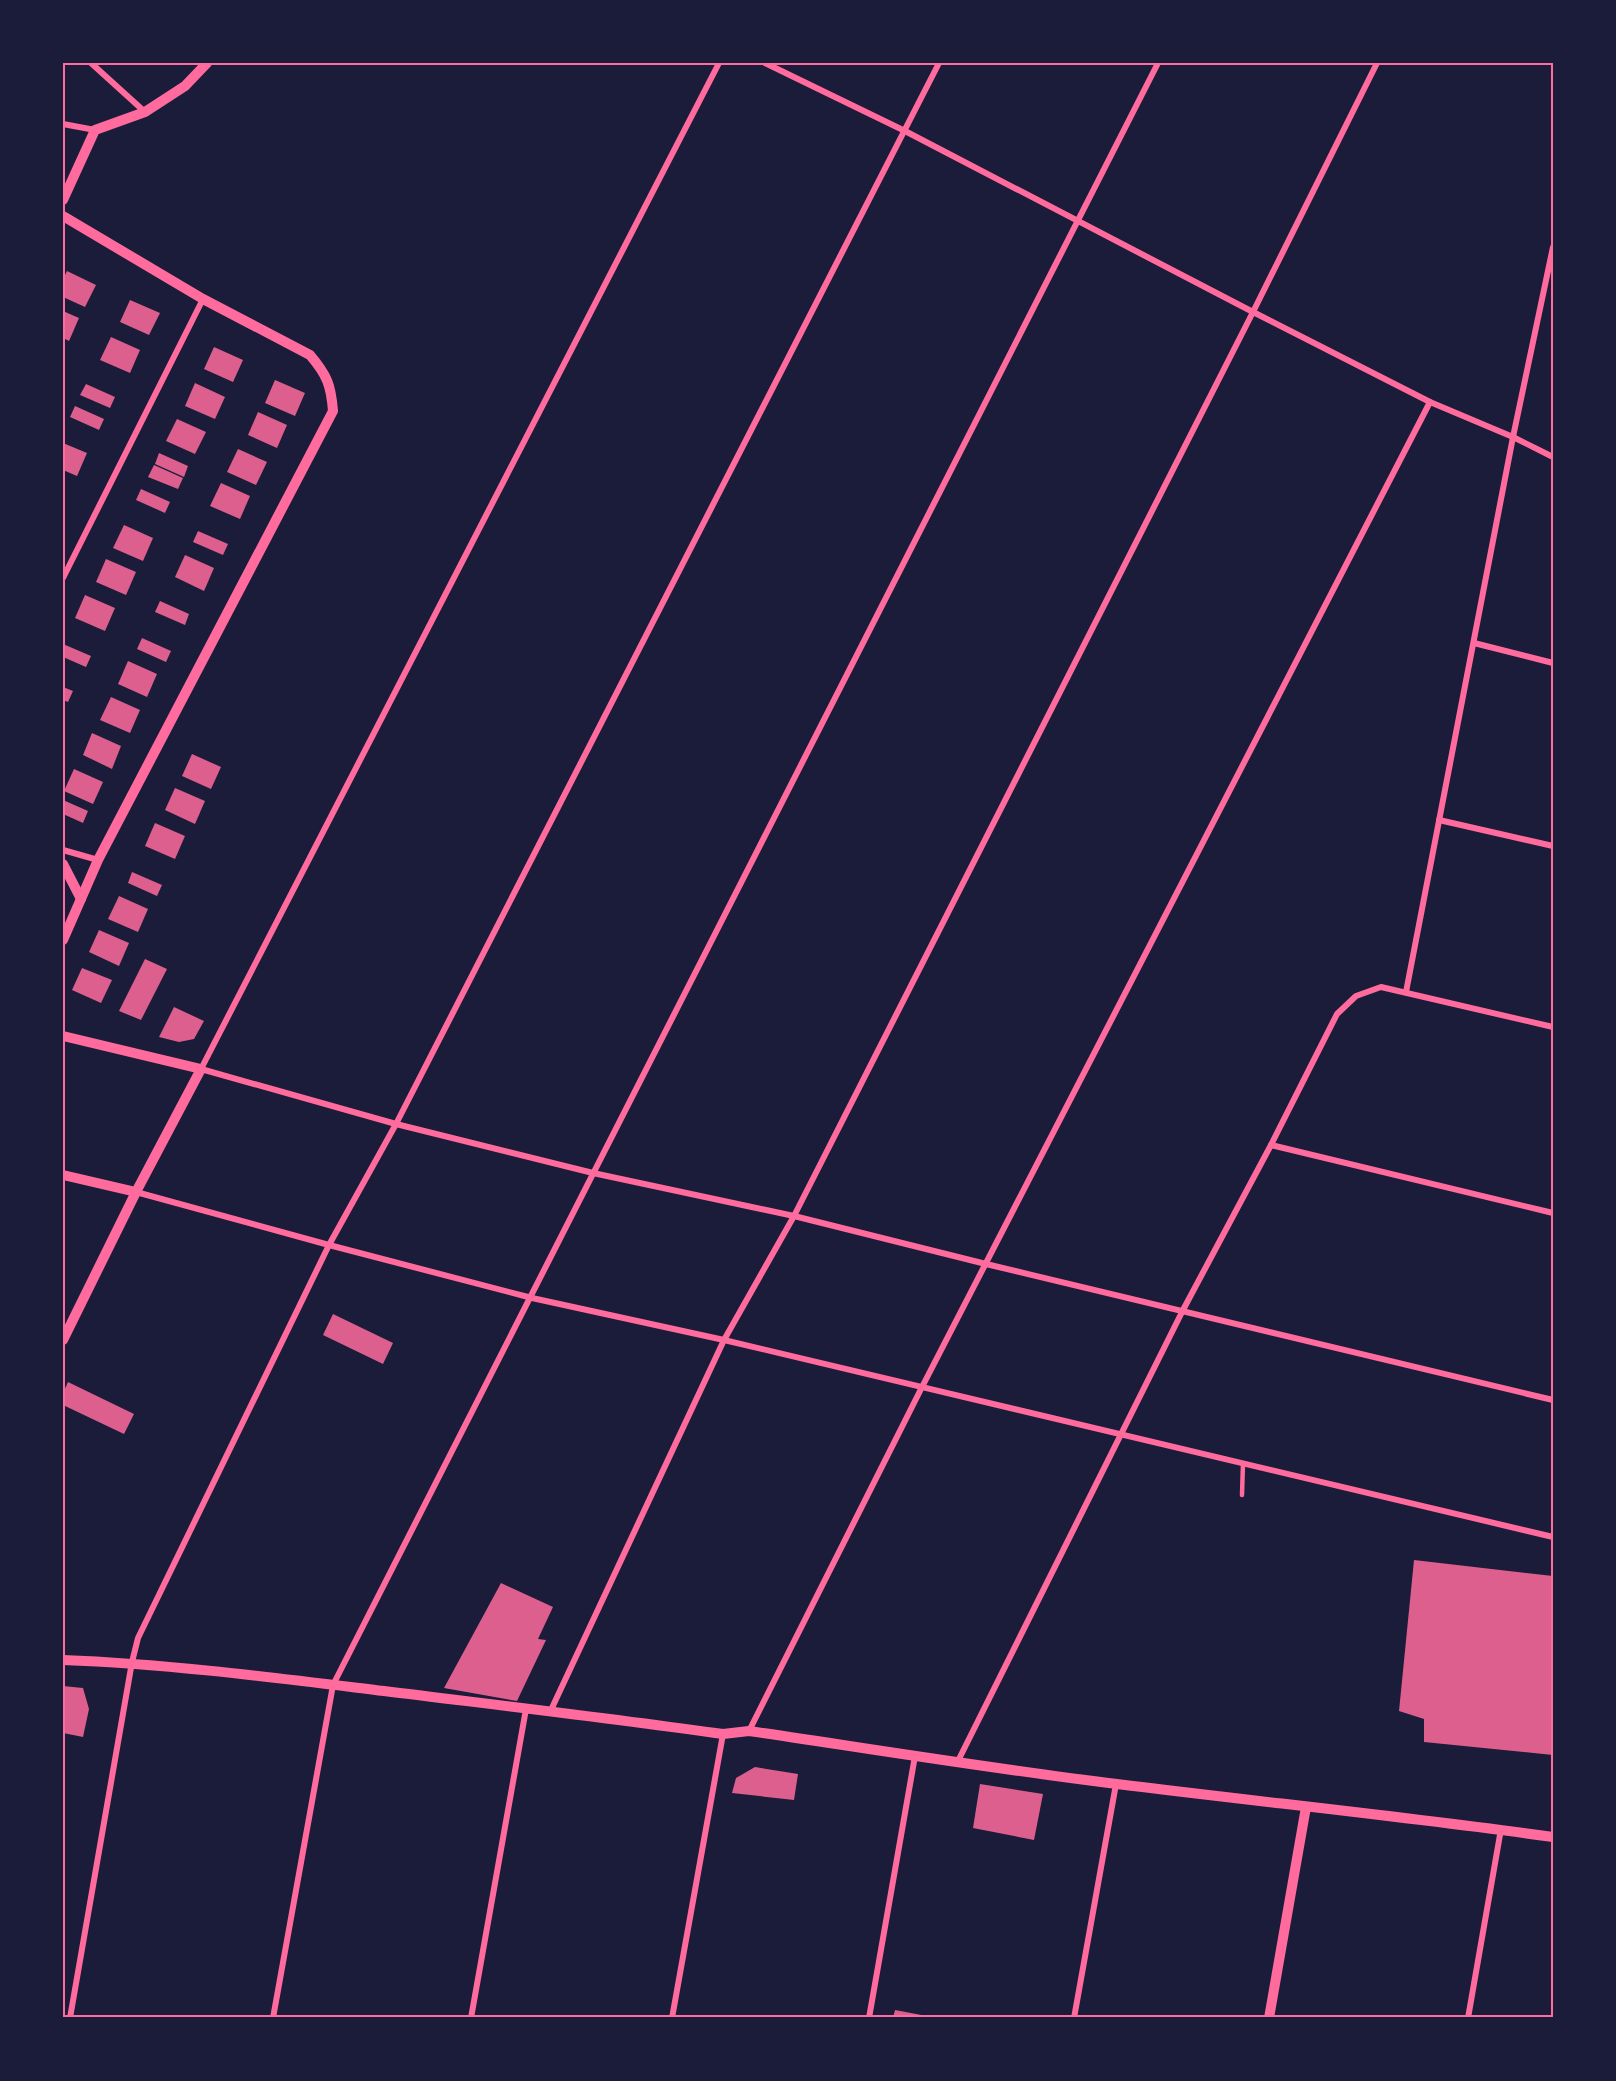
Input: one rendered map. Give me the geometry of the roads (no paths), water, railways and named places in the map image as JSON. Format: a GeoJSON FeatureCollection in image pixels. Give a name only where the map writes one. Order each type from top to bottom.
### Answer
{"type":"FeatureCollection","features":[{"type":"Feature","properties":{"kind":"street"},"geometry":{"type":"LineString","coordinates":[[91,63],[145,112]]}},
{"type":"Feature","properties":{"kind":"street"},"geometry":{"type":"LineString","coordinates":[[63,124],[95,130],[145,112],[185,86],[207,63]]}},
{"type":"Feature","properties":{"kind":"street"},"geometry":{"type":"LineString","coordinates":[[63,1340],[136,1192],[718,63]]}},
{"type":"Feature","properties":{"kind":"street"},"geometry":{"type":"LineString","coordinates":[[765,63],[905,131],[1430,402],[1513,437],[1553,457]]}},
{"type":"Feature","properties":{"kind":"street"},"geometry":{"type":"LineString","coordinates":[[70,2018],[138,1638],[329,1245],[396,1124],[939,63]]}},
{"type":"Feature","properties":{"kind":"street"},"geometry":{"type":"LineString","coordinates":[[273,2018],[333,1685],[532,1298],[593,1173],[1158,63]]}},
{"type":"Feature","properties":{"kind":"street"},"geometry":{"type":"LineString","coordinates":[[551,1710],[724,1340],[794,1216],[1254,312],[1377,63]]}},
{"type":"Feature","properties":{"kind":"street"},"geometry":{"type":"LineString","coordinates":[[63,200],[95,130]]}},
{"type":"Feature","properties":{"kind":"street"},"geometry":{"type":"LineString","coordinates":[[63,216],[203,299],[310,355],[323,369],[331,386],[333,411],[98,860],[63,940]]}},
{"type":"Feature","properties":{"kind":"street"},"geometry":{"type":"LineString","coordinates":[[1406,992],[1513,437],[1553,247]]}},
{"type":"Feature","properties":{"kind":"street"},"geometry":{"type":"LineString","coordinates":[[63,578],[203,299]]}},
{"type":"Feature","properties":{"kind":"street"},"geometry":{"type":"LineString","coordinates":[[749,1731],[921,1389],[1430,402]]}},
{"type":"Feature","properties":{"kind":"street"},"geometry":{"type":"LineString","coordinates":[[1474,643],[1553,663]]}},
{"type":"Feature","properties":{"kind":"street"},"geometry":{"type":"LineString","coordinates":[[1439,820],[1553,846]]}},
{"type":"Feature","properties":{"kind":"street"},"geometry":{"type":"LineString","coordinates":[[63,850],[98,860]]}},
{"type":"Feature","properties":{"kind":"street"},"geometry":{"type":"LineString","coordinates":[[63,864],[81,899]]}},
{"type":"Feature","properties":{"kind":"street"},"geometry":{"type":"LineString","coordinates":[[957,1763],[1183,1310],[1271,1145],[1337,1014],[1356,996],[1381,987],[1553,1027]]}},
{"type":"Feature","properties":{"kind":"street"},"geometry":{"type":"LineString","coordinates":[[63,1035],[201,1069],[396,1124],[593,1173],[794,1216],[1553,1400]]}},
{"type":"Feature","properties":{"kind":"street"},"geometry":{"type":"LineString","coordinates":[[1271,1145],[1553,1213]]}},
{"type":"Feature","properties":{"kind":"street"},"geometry":{"type":"LineString","coordinates":[[63,1175],[136,1192],[532,1298],[724,1340],[921,1389],[1553,1537]]}},
{"type":"Feature","properties":{"kind":"street"},"geometry":{"type":"LineString","coordinates":[[63,1660],[132,1662],[551,1710],[723,1734],[749,1731],[957,1763],[1116,1784],[1553,1837]]}},
{"type":"Feature","properties":{"kind":"street"},"geometry":{"type":"LineString","coordinates":[[471,2018],[526,1708]]}},
{"type":"Feature","properties":{"kind":"street"},"geometry":{"type":"LineString","coordinates":[[672,2018],[723,1734]]}},
{"type":"Feature","properties":{"kind":"street"},"geometry":{"type":"LineString","coordinates":[[869,2018],[915,1755]]}},
{"type":"Feature","properties":{"kind":"street"},"geometry":{"type":"LineString","coordinates":[[1074,2018],[1116,1784]]}},
{"type":"Feature","properties":{"kind":"street"},"geometry":{"type":"LineString","coordinates":[[1269,2018],[1306,1807]]}},
{"type":"Feature","properties":{"kind":"street"},"geometry":{"type":"LineString","coordinates":[[1468,2018],[1501,1830]]}},
{"type":"Feature","properties":{"kind":"lane"},"geometry":{"type":"LineString","coordinates":[[1242,1495],[1243,1463]]}}]}
